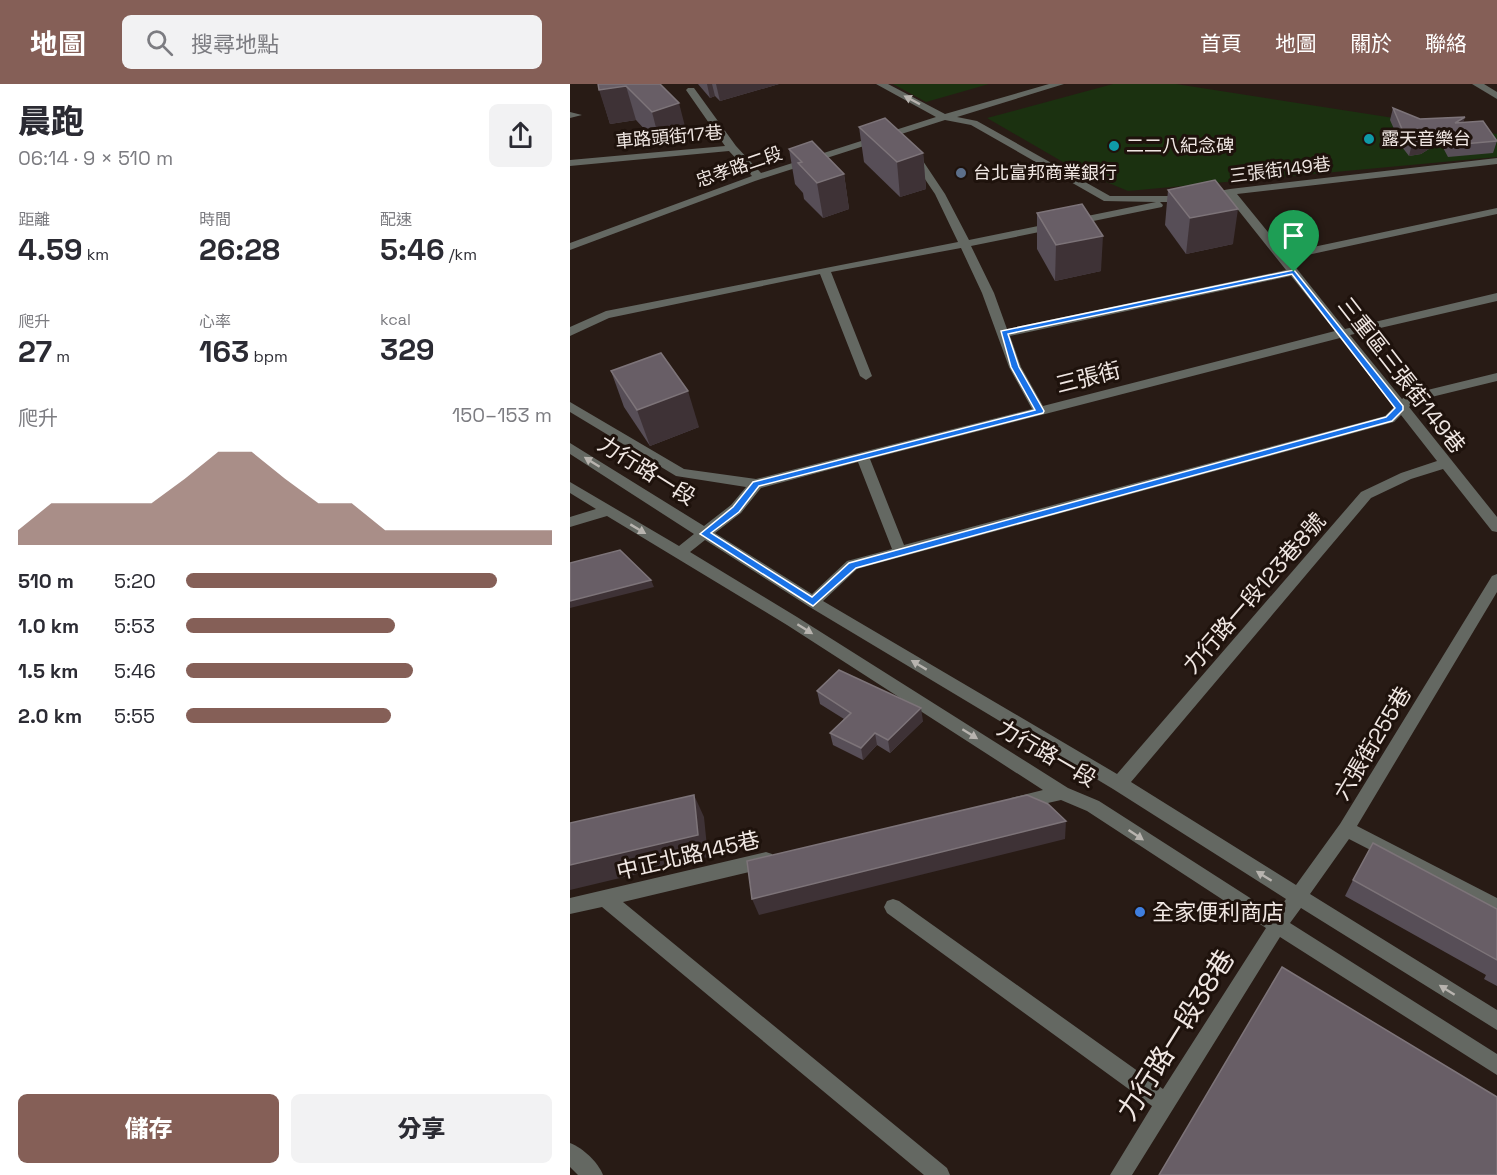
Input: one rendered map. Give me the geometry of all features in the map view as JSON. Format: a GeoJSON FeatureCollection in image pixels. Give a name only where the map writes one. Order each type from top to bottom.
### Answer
{"type":"FeatureCollection","features":[{"type":"Feature","properties":{"kind":"street"},"geometry":{"type":"LineString","coordinates":[[881,84],[943,117]]}},
{"type":"Feature","properties":{"kind":"street","name":"忠孝路二段"},"geometry":{"type":"LineString","coordinates":[[570,247],[758,176],[898,130],[1059,84]]}},
{"type":"Feature","properties":{"kind":"street"},"geometry":{"type":"LineString","coordinates":[[1477,84],[1497,96]]}},
{"type":"Feature","properties":{"kind":"street"},"geometry":{"type":"LineString","coordinates":[[691,90],[732,148]]}},
{"type":"Feature","properties":{"kind":"street","name":"三張街149巷"},"geometry":{"type":"LineString","coordinates":[[943,117],[974,123],[1108,199],[1191,199],[1230,192],[1497,162]]}},
{"type":"Feature","properties":{"kind":"street"},"geometry":{"type":"LineString","coordinates":[[898,130],[940,194],[1004,333],[1015,367],[1040,411]]}},
{"type":"Feature","properties":{"kind":"street","name":"車路頭街17巷"},"geometry":{"type":"LineString","coordinates":[[570,163],[732,148],[758,176]]}},
{"type":"Feature","properties":{"kind":"street","name":"三重區三張街149巷"},"geometry":{"type":"LineString","coordinates":[[1230,192],[1497,527]]}},
{"type":"Feature","properties":{"kind":"street"},"geometry":{"type":"LineString","coordinates":[[570,332],[606,315],[1191,199]]}},
{"type":"Feature","properties":{"kind":"street"},"geometry":{"type":"LineString","coordinates":[[1282,257],[1497,211]]}},
{"type":"Feature","properties":{"kind":"street"},"geometry":{"type":"LineString","coordinates":[[824,270],[866,376]]}},
{"type":"Feature","properties":{"kind":"street"},"geometry":{"type":"LineString","coordinates":[[1004,333],[1294,272]]}},
{"type":"Feature","properties":{"kind":"street","name":"三張街"},"geometry":{"type":"LineString","coordinates":[[756,484],[1342,333],[1497,297]]}},
{"type":"Feature","properties":{"kind":"street"},"geometry":{"type":"LineString","coordinates":[[813,602],[852,566],[1389,419],[1411,398],[1497,377]]}},
{"type":"Feature","properties":{"kind":"street"},"geometry":{"type":"LineString","coordinates":[[570,406],[681,473],[756,484]]}},
{"type":"Feature","properties":{"kind":"street","name":"力行路一段"},"geometry":{"type":"LineString","coordinates":[[570,448],[813,602],[1119,783],[1497,1022]]}},
{"type":"Feature","properties":{"kind":"street"},"geometry":{"type":"LineString","coordinates":[[862,457],[900,552]]}},
{"type":"Feature","properties":{"kind":"street","name":"力行路一段123巷8號"},"geometry":{"type":"LineString","coordinates":[[1119,783],[1366,495],[1406,476],[1445,463]]}},
{"type":"Feature","properties":{"kind":"street"},"geometry":{"type":"LineString","coordinates":[[678,554],[736,509],[756,484]]}},
{"type":"Feature","properties":{"kind":"street","name":"力行路一段"},"geometry":{"type":"LineString","coordinates":[[570,487],[606,511],[792,621],[1062,792],[1093,806],[1497,1065]]}},
{"type":"Feature","properties":{"kind":"street"},"geometry":{"type":"LineString","coordinates":[[570,522],[606,511]]}},
{"type":"Feature","properties":{"kind":"street","name":"六張街255巷"},"geometry":{"type":"LineString","coordinates":[[1278,925],[1346,829],[1497,580]]}},
{"type":"Feature","properties":{"kind":"street"},"geometry":{"type":"LineString","coordinates":[[1005,806],[1062,792]]}},
{"type":"Feature","properties":{"kind":"street"},"geometry":{"type":"LineString","coordinates":[[1346,829],[1497,907]]}},
{"type":"Feature","properties":{"kind":"street","name":"中正北路145巷"},"geometry":{"type":"LineString","coordinates":[[570,906],[787,855]]}},
{"type":"Feature","properties":{"kind":"street"},"geometry":{"type":"LineString","coordinates":[[604,897],[940,1175]]}},
{"type":"Feature","properties":{"kind":"street"},"geometry":{"type":"LineString","coordinates":[[893,907],[1165,1103]]}},
{"type":"Feature","properties":{"kind":"street","name":"力行路一段38巷"},"geometry":{"type":"LineString","coordinates":[[1120,1175],[1278,925]]}},
{"type":"Feature","properties":{"kind":"street"},"geometry":{"type":"LineString","coordinates":[[570,1153],[593,1175]]}},
{"type":"Feature","properties":{"kind":"green space"},"geometry":{"type":"Polygon","coordinates":[[[893,84],[989,84],[926,102],[893,84]]]}},
{"type":"Feature","properties":{"kind":"green space"},"geometry":{"type":"Polygon","coordinates":[[[1113,84],[1176,84],[1497,134],[1497,157],[1128,191],[1075,169],[987,118],[1113,84]]]}},
{"type":"Feature","properties":{"kind":"building"},"geometry":{"type":"Polygon","coordinates":[[[598,84],[660,84],[679,103],[652,112],[626,86],[599,90],[598,84]]]}},
{"type":"Feature","properties":{"kind":"building"},"geometry":{"type":"Polygon","coordinates":[[[1393,108],[1420,119],[1465,117],[1455,123],[1483,121],[1497,141],[1452,145],[1443,130],[1424,143],[1412,144],[1405,136],[1393,108]]]}},
{"type":"Feature","properties":{"kind":"building"},"geometry":{"type":"Polygon","coordinates":[[[885,118],[923,153],[897,162],[859,127],[885,118]]]}},
{"type":"Feature","properties":{"kind":"building"},"geometry":{"type":"Polygon","coordinates":[[[812,141],[844,174],[817,183],[798,163],[802,162],[789,149],[812,141]]]}},
{"type":"Feature","properties":{"kind":"building"},"geometry":{"type":"Polygon","coordinates":[[[1215,180],[1238,209],[1190,218],[1168,190],[1215,180]]]}},
{"type":"Feature","properties":{"kind":"building"},"geometry":{"type":"Polygon","coordinates":[[[1082,204],[1103,236],[1056,245],[1037,213],[1082,204]]]}},
{"type":"Feature","properties":{"kind":"building"},"geometry":{"type":"Polygon","coordinates":[[[661,353],[688,391],[637,410],[611,371],[661,353]]]}},
{"type":"Feature","properties":{"kind":"building"},"geometry":{"type":"Polygon","coordinates":[[[620,550],[651,580],[570,601],[570,563],[620,550]]]}},
{"type":"Feature","properties":{"kind":"building"},"geometry":{"type":"Polygon","coordinates":[[[839,670],[921,708],[888,740],[875,733],[861,748],[830,733],[851,713],[817,691],[839,670]]]}},
{"type":"Feature","properties":{"kind":"building"},"geometry":{"type":"Polygon","coordinates":[[[694,795],[698,835],[570,865],[570,823],[694,795]]]}},
{"type":"Feature","properties":{"kind":"building"},"geometry":{"type":"Polygon","coordinates":[[[1027,795],[1048,804],[1066,821],[752,899],[747,861],[1027,795]]]}},
{"type":"Feature","properties":{"kind":"building"},"geometry":{"type":"Polygon","coordinates":[[[1373,843],[1497,909],[1497,960],[1353,880],[1373,843]]]}},
{"type":"Feature","properties":{"kind":"building"},"geometry":{"type":"Polygon","coordinates":[[[1282,967],[1497,1097],[1497,1175],[1159,1175],[1282,967]]]}},
{"type":"Feature","properties":{"kind":"place","name":"露天音樂台"},"geometry":{"type":"Point","coordinates":[1369,139]}},
{"type":"Feature","properties":{"kind":"place","name":"二二八紀念碑"},"geometry":{"type":"Point","coordinates":[1114,146]}},
{"type":"Feature","properties":{"kind":"place","name":"台北富邦商業銀行"},"geometry":{"type":"Point","coordinates":[961,173]}},
{"type":"Feature","properties":{"kind":"place","name":"全家便利商店"},"geometry":{"type":"Point","coordinates":[1140,912]}},
{"type":"Feature","properties":{"kind":"route"},"geometry":{"type":"LineString","coordinates":[[1294,272],[1400,408],[1389,419],[852,566],[813,602],[705,534],[736,509],[756,484],[1040,411],[1015,367],[1004,333],[1294,272]]}}]}
